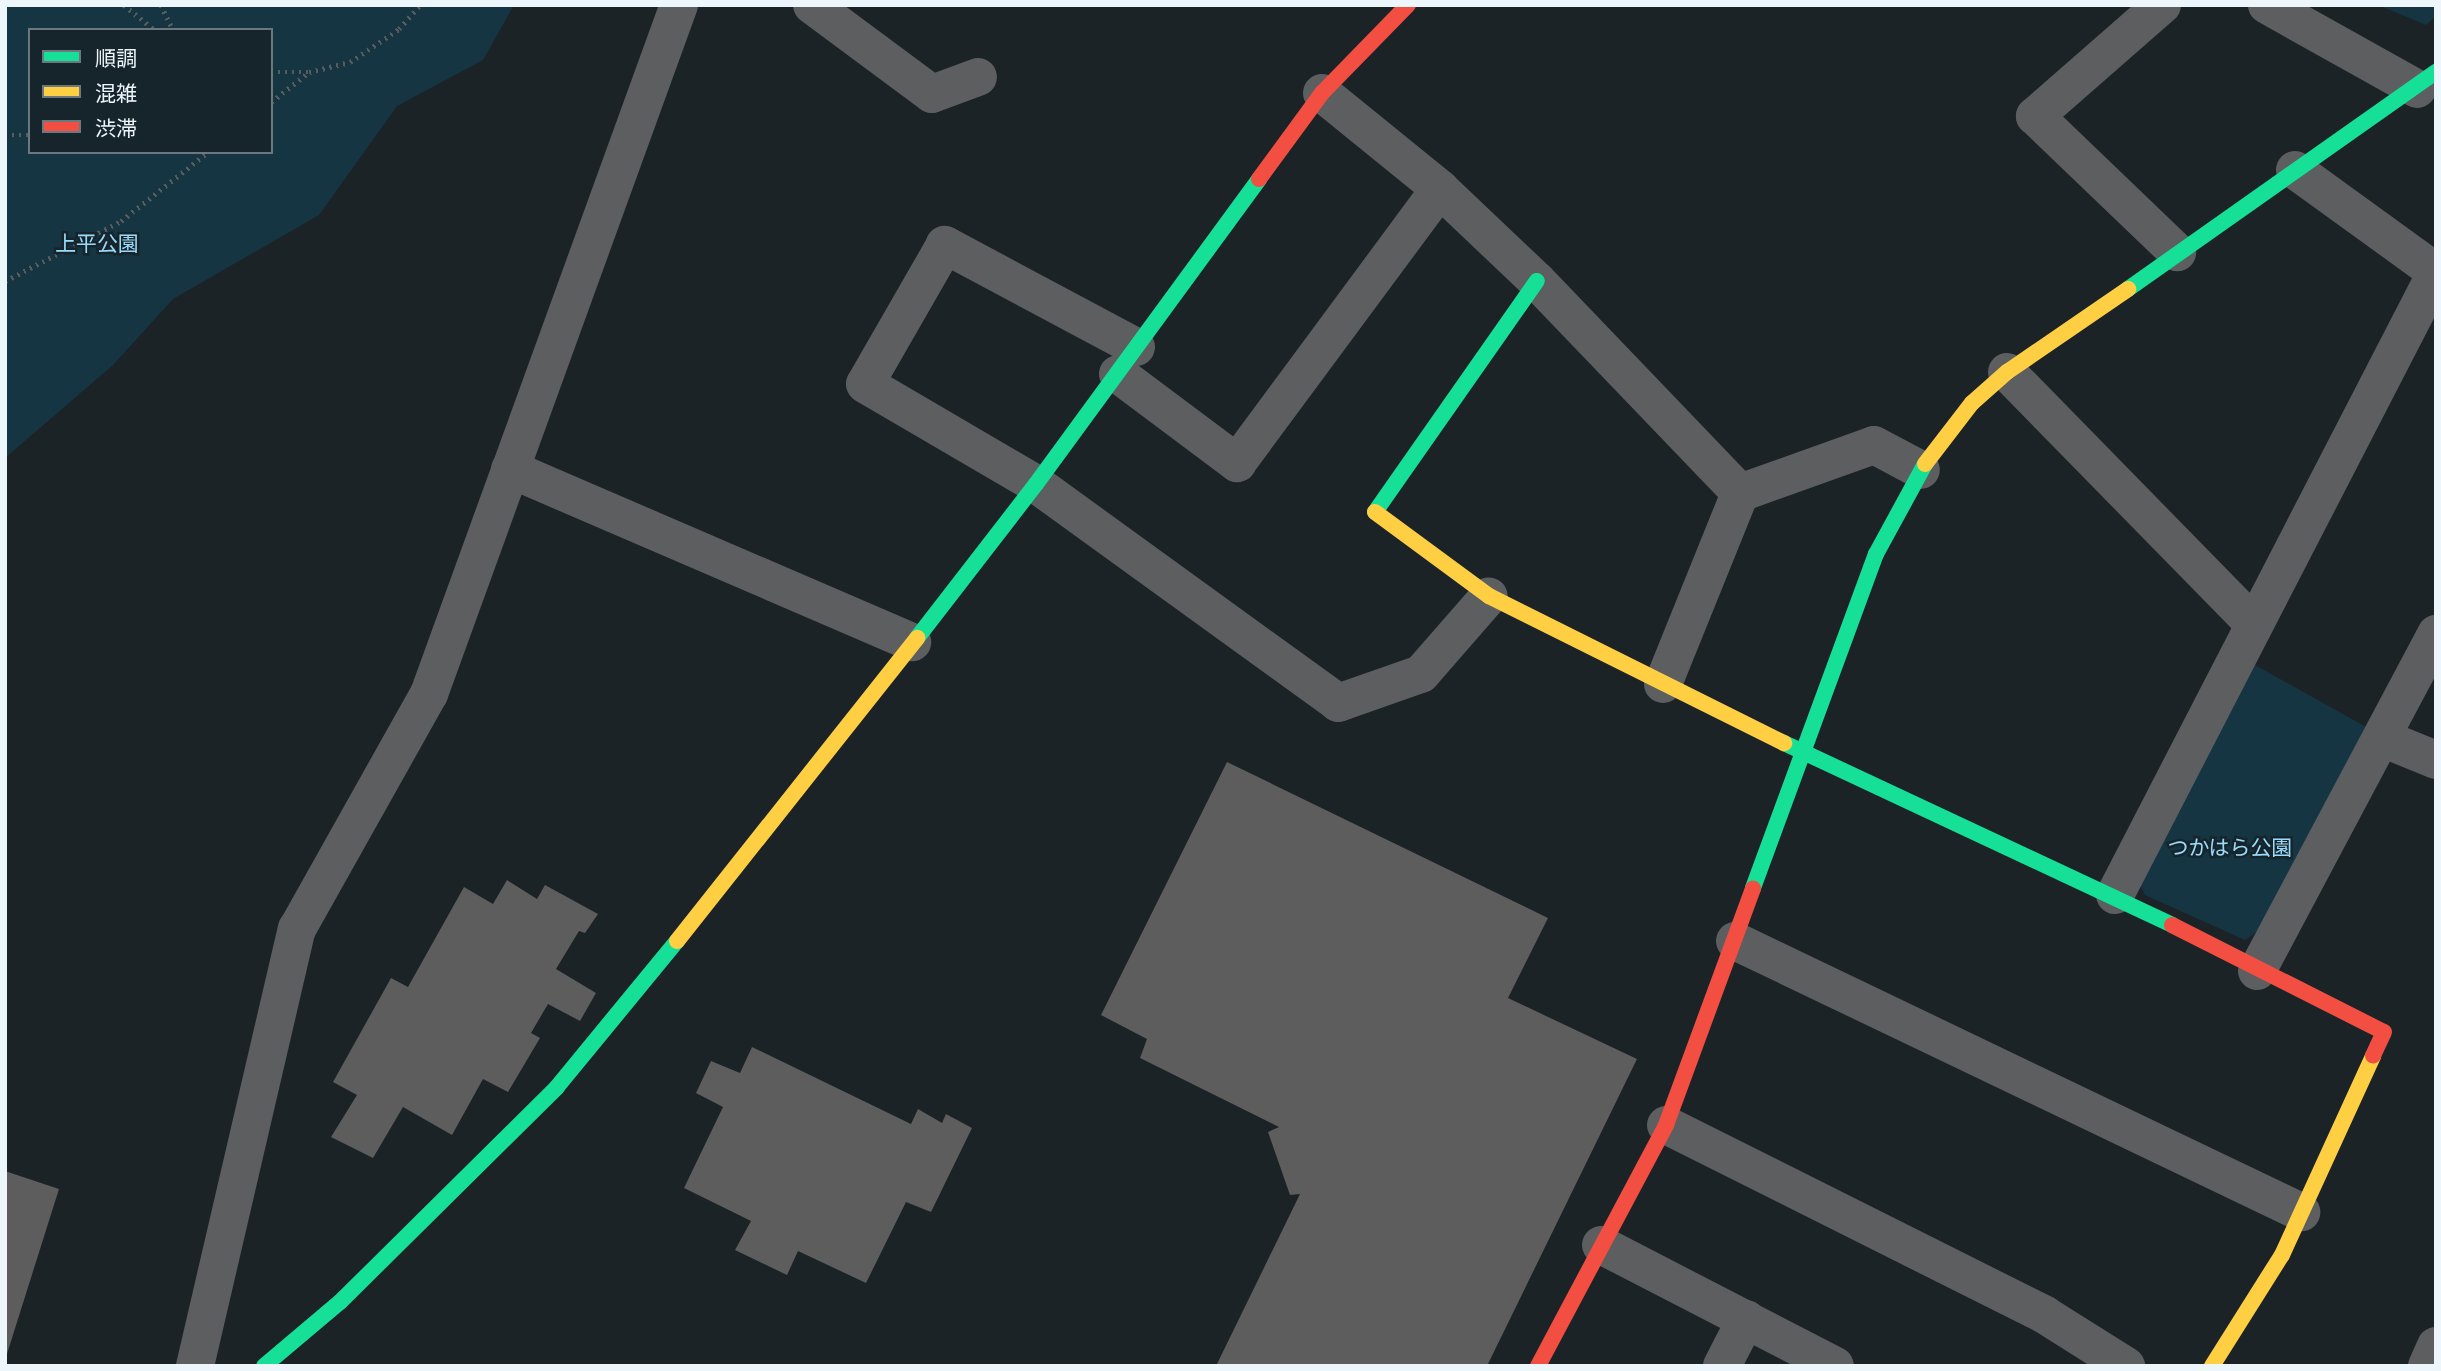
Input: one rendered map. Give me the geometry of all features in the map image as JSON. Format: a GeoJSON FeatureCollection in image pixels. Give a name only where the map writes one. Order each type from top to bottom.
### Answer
{"type":"FeatureCollection","features":[{"type":"Feature","properties":{"kind":"street"},"geometry":{"type":"LineString","coordinates":[[195,1366],[297,929],[429,694],[679,5]]}},
{"type":"Feature","properties":{"kind":"street"},"geometry":{"type":"LineString","coordinates":[[812,5],[932,94],[978,77]]}},
{"type":"Feature","properties":{"kind":"street"},"geometry":{"type":"LineString","coordinates":[[264,1366],[340,1302],[557,1087],[782,812],[1037,484],[1322,93],[1408,5]]}},
{"type":"Feature","properties":{"kind":"street"},"geometry":{"type":"LineString","coordinates":[[2162,5],[2035,117],[2177,252]]}},
{"type":"Feature","properties":{"kind":"street"},"geometry":{"type":"LineString","coordinates":[[2267,5],[2426,80]]}},
{"type":"Feature","properties":{"kind":"street"},"geometry":{"type":"LineString","coordinates":[[1538,1366],[1666,1125],[1876,554],[1921,470],[1972,403],[2007,372],[2426,80]]}},
{"type":"Feature","properties":{"kind":"street"},"geometry":{"type":"LineString","coordinates":[[1322,93],[1440,189],[1537,281],[1740,494]]}},
{"type":"Feature","properties":{"kind":"street"},"geometry":{"type":"LineString","coordinates":[[2115,895],[2253,623],[2436,273],[2295,170]]}},
{"type":"Feature","properties":{"kind":"street"},"geometry":{"type":"LineString","coordinates":[[1440,189],[1237,463],[1127,361],[945,245],[865,384],[1037,484],[1338,703],[1421,674],[1489,597]]}},
{"type":"Feature","properties":{"kind":"street"},"geometry":{"type":"LineString","coordinates":[[1537,281],[1373,511],[1489,597],[1803,753],[2115,895],[2257,971],[2384,1032],[2282,1255],[2212,1366]]}},
{"type":"Feature","properties":{"kind":"street"},"geometry":{"type":"LineString","coordinates":[[2007,372],[2253,623]]}},
{"type":"Feature","properties":{"kind":"street"},"geometry":{"type":"LineString","coordinates":[[1663,684],[1740,494],[1874,444],[1921,470]]}},
{"type":"Feature","properties":{"kind":"street"},"geometry":{"type":"LineString","coordinates":[[510,470],[912,642]]}},
{"type":"Feature","properties":{"kind":"street"},"geometry":{"type":"LineString","coordinates":[[2257,971],[2436,634]]}},
{"type":"Feature","properties":{"kind":"street"},"geometry":{"type":"LineString","coordinates":[[2382,738],[2436,760]]}},
{"type":"Feature","properties":{"kind":"street"},"geometry":{"type":"LineString","coordinates":[[1735,942],[2301,1212]]}},
{"type":"Feature","properties":{"kind":"street"},"geometry":{"type":"LineString","coordinates":[[1666,1125],[2045,1315],[2126,1366]]}},
{"type":"Feature","properties":{"kind":"street"},"geometry":{"type":"LineString","coordinates":[[1601,1245],[1835,1366]]}},
{"type":"Feature","properties":{"kind":"street"},"geometry":{"type":"LineString","coordinates":[[1722,1366],[1746,1319]]}},
{"type":"Feature","properties":{"kind":"street"},"geometry":{"type":"LineString","coordinates":[[2427,1366],[2436,1346]]}},
{"type":"Feature","properties":{"kind":"path"},"geometry":{"type":"LineString","coordinates":[[124,5],[153,28]]}},
{"type":"Feature","properties":{"kind":"path"},"geometry":{"type":"LineString","coordinates":[[161,5],[172,28]]}},
{"type":"Feature","properties":{"kind":"path"},"geometry":{"type":"LineString","coordinates":[[273,72],[309,72],[350,62],[399,29],[419,5]]}},
{"type":"Feature","properties":{"kind":"path"},"geometry":{"type":"LineString","coordinates":[[273,100],[309,72]]}},
{"type":"Feature","properties":{"kind":"path"},"geometry":{"type":"LineString","coordinates":[[5,135],[28,135]]}},
{"type":"Feature","properties":{"kind":"path"},"geometry":{"type":"LineString","coordinates":[[5,281],[121,221],[205,154]]}},
{"type":"Feature","properties":{"kind":"green space","name":"上平公園"},"geometry":{"type":"Polygon","coordinates":[[[5,5],[514,5],[483,60],[397,106],[319,215],[173,299],[113,365],[5,458],[5,5]]]}},
{"type":"Feature","properties":{"kind":"green space"},"geometry":{"type":"Polygon","coordinates":[[[2378,5],[2436,5],[2436,16],[2426,25],[2378,5]]]}},
{"type":"Feature","properties":{"kind":"green space","name":"つかはら公園"},"geometry":{"type":"Polygon","coordinates":[[[2255,665],[2368,728],[2265,926],[2245,940],[2145,895],[2137,878],[2255,665]]]}},
{"type":"Feature","properties":{"kind":"building"},"geometry":{"type":"Polygon","coordinates":[[[1227,762],[1548,918],[1508,998],[1637,1059],[1487,1366],[1216,1366],[1300,1194],[1290,1195],[1268,1132],[1279,1127],[1140,1058],[1147,1039],[1101,1015],[1227,762]]]}},
{"type":"Feature","properties":{"kind":"building"},"geometry":{"type":"Polygon","coordinates":[[[507,880],[537,899],[545,885],[598,914],[585,933],[579,931],[556,969],[596,993],[580,1021],[548,1004],[531,1033],[540,1038],[508,1092],[483,1079],[452,1135],[403,1107],[373,1158],[331,1137],[357,1095],[333,1082],[391,978],[408,987],[464,887],[493,904],[507,880]]]}},
{"type":"Feature","properties":{"kind":"building"},"geometry":{"type":"Polygon","coordinates":[[[752,1047],[911,1124],[918,1109],[942,1123],[946,1114],[972,1128],[931,1212],[906,1202],[866,1283],[798,1251],[787,1275],[735,1250],[751,1221],[684,1188],[723,1107],[696,1093],[711,1061],[740,1073],[752,1047]]]}},
{"type":"Feature","properties":{"kind":"building"},"geometry":{"type":"Polygon","coordinates":[[[5,1171],[59,1189],[6,1357],[5,1357],[5,1171]]]}},
{"type":"Feature","properties":{"kind":"traffic: fast"},"geometry":{"type":"LineString","coordinates":[[2128,289],[2436,72]]}},
{"type":"Feature","properties":{"kind":"traffic: fast"},"geometry":{"type":"LineString","coordinates":[[917,638],[1036,484],[1259,179]]}},
{"type":"Feature","properties":{"kind":"traffic: fast"},"geometry":{"type":"LineString","coordinates":[[1375,512],[1537,281]]}},
{"type":"Feature","properties":{"kind":"traffic: fast"},"geometry":{"type":"LineString","coordinates":[[1753,888],[1876,554],[1925,464]]}},
{"type":"Feature","properties":{"kind":"traffic: fast"},"geometry":{"type":"LineString","coordinates":[[1784,743],[2172,925]]}},
{"type":"Feature","properties":{"kind":"traffic: fast"},"geometry":{"type":"LineString","coordinates":[[264,1366],[340,1302],[557,1087],[677,941]]}},
{"type":"Feature","properties":{"kind":"traffic: slow"},"geometry":{"type":"LineString","coordinates":[[1925,464],[1972,403],[2007,372],[2128,289]]}},
{"type":"Feature","properties":{"kind":"traffic: slow"},"geometry":{"type":"LineString","coordinates":[[1375,512],[1489,596],[1784,743]]}},
{"type":"Feature","properties":{"kind":"traffic: slow"},"geometry":{"type":"LineString","coordinates":[[677,941],[917,638]]}},
{"type":"Feature","properties":{"kind":"traffic: slow"},"geometry":{"type":"LineString","coordinates":[[2212,1366],[2282,1255],[2373,1056]]}},
{"type":"Feature","properties":{"kind":"traffic: jam"},"geometry":{"type":"LineString","coordinates":[[1259,179],[1322,93],[1408,5]]}},
{"type":"Feature","properties":{"kind":"traffic: jam"},"geometry":{"type":"LineString","coordinates":[[1538,1366],[1666,1125],[1753,888]]}},
{"type":"Feature","properties":{"kind":"traffic: jam"},"geometry":{"type":"LineString","coordinates":[[2172,925],[2384,1032],[2373,1056]]}}]}
